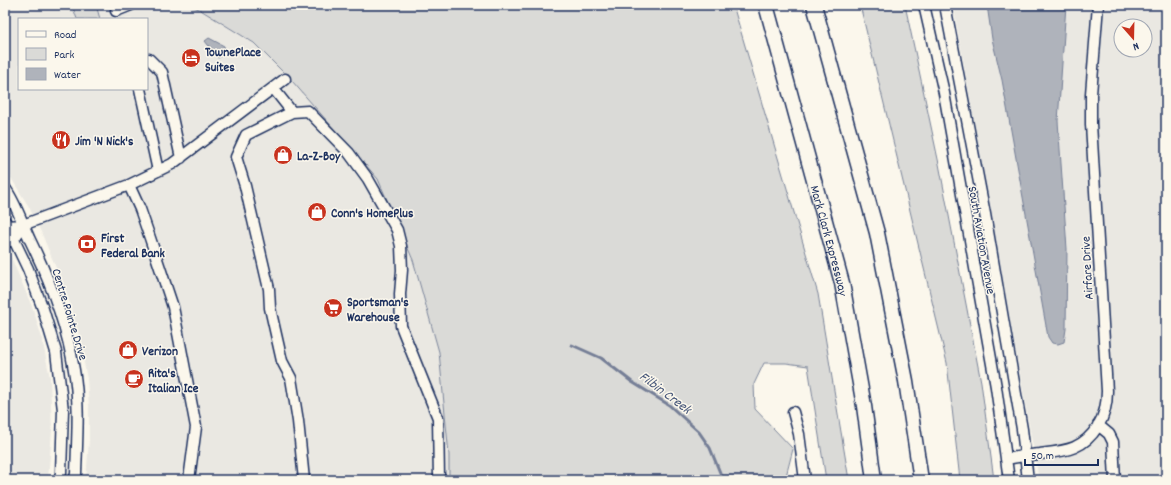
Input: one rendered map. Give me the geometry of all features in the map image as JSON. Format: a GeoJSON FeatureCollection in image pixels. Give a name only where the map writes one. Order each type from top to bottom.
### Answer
{"type":"FeatureCollection","features":[{"type":"Feature","properties":{"kind":"highway"},"geometry":{"type":"LineString","coordinates":[[756,5],[831,243]]}},
{"type":"Feature","properties":{"kind":"highway","name":"Mark Clark Expressway"},"geometry":{"type":"LineString","coordinates":[[766,5],[842,283],[856,356],[874,480]]}},
{"type":"Feature","properties":{"kind":"highway"},"geometry":{"type":"LineString","coordinates":[[816,5],[877,233],[906,381],[921,480]]}},
{"type":"Feature","properties":{"kind":"street"},"geometry":{"type":"LineString","coordinates":[[116,12],[131,5]]}},
{"type":"Feature","properties":{"kind":"street","name":"South Aviation Avenue"},"geometry":{"type":"LineString","coordinates":[[924,5],[944,93],[997,394],[1009,480]]}},
{"type":"Feature","properties":{"kind":"street","name":"South Aviation Avenue"},"geometry":{"type":"LineString","coordinates":[[945,5],[985,214],[1026,456],[1028,480]]}},
{"type":"Feature","properties":{"kind":"street","name":"Airfare Drive"},"geometry":{"type":"LineString","coordinates":[[1006,459],[1073,448],[1087,440],[1098,425],[1105,410],[1107,398],[1090,124],[1098,5]]}},
{"type":"Feature","properties":{"kind":"street"},"geometry":{"type":"LineString","coordinates":[[148,59],[162,72],[181,158]]}},
{"type":"Feature","properties":{"kind":"street"},"geometry":{"type":"LineString","coordinates":[[6,224],[23,225],[129,185],[172,164],[285,80]]}},
{"type":"Feature","properties":{"kind":"street"},"geometry":{"type":"LineString","coordinates":[[273,88],[292,112]]}},
{"type":"Feature","properties":{"kind":"street"},"geometry":{"type":"LineString","coordinates":[[140,90],[158,171]]}},
{"type":"Feature","properties":{"kind":"street"},"geometry":{"type":"LineString","coordinates":[[304,480],[298,421],[291,378],[282,361],[270,308],[269,289],[245,186],[236,157],[246,135],[292,112],[308,112],[349,153],[368,179],[396,230],[401,252],[402,270],[400,294],[401,326],[438,418],[439,480]]}},
{"type":"Feature","properties":{"kind":"street"},"geometry":{"type":"LineString","coordinates":[[129,185],[142,216],[173,307],[196,426],[189,480]]}},
{"type":"Feature","properties":{"kind":"street","name":"Centre Pointe Drive"},"geometry":{"type":"LineString","coordinates":[[5,188],[42,265],[57,305],[74,370],[77,399],[76,474],[74,480]]}},
{"type":"Feature","properties":{"kind":"street","name":"Centre Pointe Drive"},"geometry":{"type":"LineString","coordinates":[[6,224],[28,269],[43,309],[56,352],[63,410],[61,473],[59,480]]}},
{"type":"Feature","properties":{"kind":"street"},"geometry":{"type":"LineString","coordinates":[[5,243],[14,239],[23,225]]}},
{"type":"Feature","properties":{"kind":"street"},"geometry":{"type":"LineString","coordinates":[[793,412],[799,434],[805,480]]}},
{"type":"Feature","properties":{"kind":"street"},"geometry":{"type":"LineString","coordinates":[[1098,425],[1109,434],[1113,442],[1115,480]]}},
{"type":"Feature","properties":{"kind":"shaded area"},"geometry":{"type":"Polygon","coordinates":[[[5,5],[188,5],[199,9],[254,43],[292,81],[378,179],[413,260],[439,352],[449,455],[449,480],[86,480],[89,440],[89,407],[87,379],[78,331],[67,294],[29,207],[5,168],[5,5]]]}},
{"type":"Feature","properties":{"kind":"shaded area"},"geometry":{"type":"Polygon","coordinates":[[[953,5],[1166,5],[1166,480],[1039,480],[953,5]]]}},
{"type":"Feature","properties":{"kind":"shaded area"},"geometry":{"type":"Polygon","coordinates":[[[5,243],[33,309],[42,338],[50,378],[52,430],[48,480],[5,480],[5,243]]]}},
{"type":"Feature","properties":{"kind":"green space"},"geometry":{"type":"Polygon","coordinates":[[[72,5],[96,5],[100,18],[77,18],[72,5]]]}},
{"type":"Feature","properties":{"kind":"green space"},"geometry":{"type":"Polygon","coordinates":[[[188,5],[733,5],[818,294],[849,480],[826,480],[808,366],[786,363],[764,363],[754,384],[755,409],[793,449],[785,480],[449,480],[449,455],[439,352],[413,260],[378,179],[292,81],[254,43],[199,9],[188,5]]]}},
{"type":"Feature","properties":{"kind":"green space"},"geometry":{"type":"Polygon","coordinates":[[[860,5],[905,5],[939,164],[981,382],[994,480],[960,480],[947,363],[860,5]]]}},
{"type":"Feature","properties":{"kind":"water"},"geometry":{"type":"Polygon","coordinates":[[[987,5],[1066,5],[1058,121],[1067,249],[1066,329],[1064,342],[1058,344],[1052,343],[1048,337],[1002,80],[992,39],[987,5]]]}},
{"type":"Feature","properties":{"kind":"water"},"geometry":{"type":"Polygon","coordinates":[[[209,38],[224,46],[225,53],[218,58],[205,41],[209,38]]]}},
{"type":"Feature","properties":{"kind":"waterway","name":"Filbin Creek"},"geometry":{"type":"LineString","coordinates":[[572,345],[601,358],[632,382],[669,405],[699,432],[710,448],[723,480]]}},
{"type":"Feature","properties":{"kind":"place","name":"TownePlace Suites"},"geometry":{"type":"Point","coordinates":[191,58]}},
{"type":"Feature","properties":{"kind":"place","name":"Jim 'N Nick's"},"geometry":{"type":"Point","coordinates":[61,140]}},
{"type":"Feature","properties":{"kind":"place","name":"La-Z-Boy"},"geometry":{"type":"Point","coordinates":[283,155]}},
{"type":"Feature","properties":{"kind":"place","name":"Conn's HomePlus"},"geometry":{"type":"Point","coordinates":[317,212]}},
{"type":"Feature","properties":{"kind":"place","name":"First Federal Bank"},"geometry":{"type":"Point","coordinates":[87,244]}},
{"type":"Feature","properties":{"kind":"place","name":"Sportsman's Warehouse"},"geometry":{"type":"Point","coordinates":[333,308]}},
{"type":"Feature","properties":{"kind":"place","name":"Verizon"},"geometry":{"type":"Point","coordinates":[128,350]}},
{"type":"Feature","properties":{"kind":"place","name":"Rita's Italian Ice"},"geometry":{"type":"Point","coordinates":[134,379]}}]}
